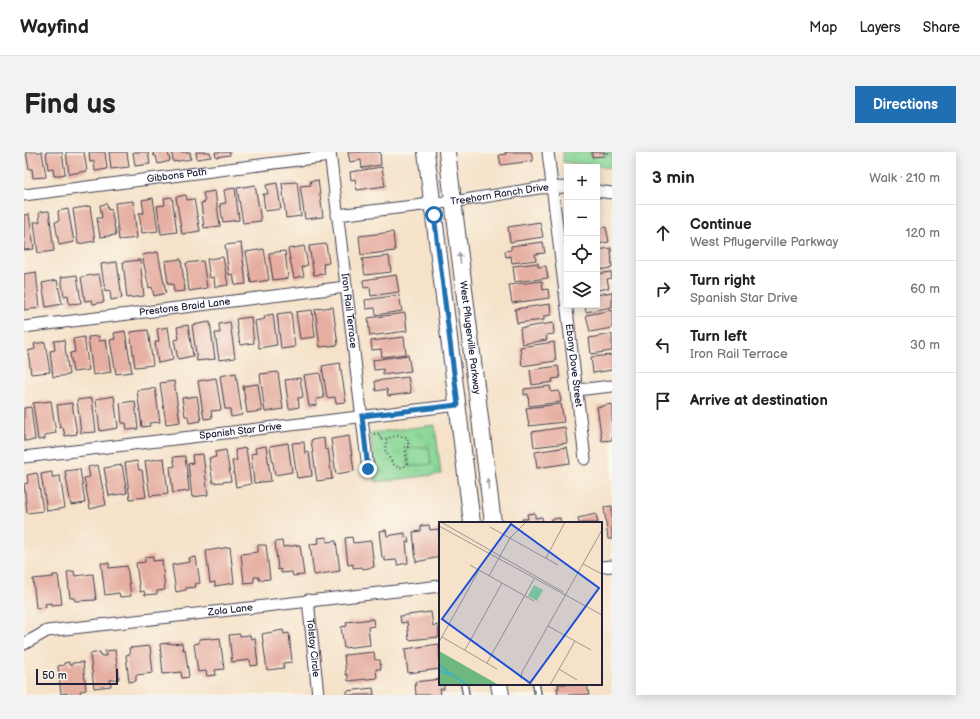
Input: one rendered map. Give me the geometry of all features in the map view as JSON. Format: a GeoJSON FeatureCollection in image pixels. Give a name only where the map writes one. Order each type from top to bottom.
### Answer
{"type":"FeatureCollection","features":[{"type":"Feature","properties":{"kind":"main road","name":"West Pflugerville Parkway"},"geometry":{"type":"LineString","coordinates":[[426,152],[472,522]]}},
{"type":"Feature","properties":{"kind":"main road","name":"West Pflugerville Parkway"},"geometry":{"type":"LineString","coordinates":[[447,152],[493,522]]}},
{"type":"Feature","properties":{"kind":"main road"},"geometry":{"type":"LineString","coordinates":[[500,685],[501,695]]}},
{"type":"Feature","properties":{"kind":"street","name":"Ebony Dove Street"},"geometry":{"type":"LineString","coordinates":[[548,152],[585,459]]}},
{"type":"Feature","properties":{"kind":"street","name":"Gibbons Path"},"geometry":{"type":"LineString","coordinates":[[24,195],[330,154]]}},
{"type":"Feature","properties":{"kind":"street","name":"Iron Rail Terrace"},"geometry":{"type":"LineString","coordinates":[[330,154],[368,469]]}},
{"type":"Feature","properties":{"kind":"street","name":"Treehorn Ranch Drive"},"geometry":{"type":"LineString","coordinates":[[337,215],[432,204],[552,187],[564,187]]}},
{"type":"Feature","properties":{"kind":"street"},"geometry":{"type":"LineString","coordinates":[[600,192],[612,194]]}},
{"type":"Feature","properties":{"kind":"street","name":"Prestons Braid Lane"},"geometry":{"type":"LineString","coordinates":[[24,327],[346,286]]}},
{"type":"Feature","properties":{"kind":"street"},"geometry":{"type":"LineString","coordinates":[[577,390],[612,386]]}},
{"type":"Feature","properties":{"kind":"street","name":"Spanish Star Drive"},"geometry":{"type":"LineString","coordinates":[[24,457],[458,405]]}},
{"type":"Feature","properties":{"kind":"street"},"geometry":{"type":"LineString","coordinates":[[602,567],[612,566]]}},
{"type":"Feature","properties":{"kind":"street","name":"Zola Lane"},"geometry":{"type":"LineString","coordinates":[[24,644],[47,631],[439,586]]}},
{"type":"Feature","properties":{"kind":"street","name":"Tolstoy Circle"},"geometry":{"type":"LineString","coordinates":[[308,600],[318,695]]}},
{"type":"Feature","properties":{"kind":"lane"},"geometry":{"type":"LineString","coordinates":[[464,685],[466,695]]}},
{"type":"Feature","properties":{"kind":"lane"},"geometry":{"type":"LineString","coordinates":[[536,685],[538,695]]}},
{"type":"Feature","properties":{"kind":"path"},"geometry":{"type":"LineString","coordinates":[[605,152],[605,154],[611,152]]}},
{"type":"Feature","properties":{"kind":"path"},"geometry":{"type":"LineString","coordinates":[[371,431],[371,434],[379,434],[381,440],[396,436],[407,437],[409,447],[405,448],[407,465],[400,468],[393,464],[385,450],[387,439]]}},
{"type":"Feature","properties":{"kind":"green space"},"geometry":{"type":"Polygon","coordinates":[[[563,152],[612,152],[612,168],[600,167],[600,164],[563,162],[563,152]]]}},
{"type":"Feature","properties":{"kind":"green space"},"geometry":{"type":"Polygon","coordinates":[[[435,425],[441,474],[376,482],[370,433],[435,425]]]}},
{"type":"Feature","properties":{"kind":"green space"},"geometry":{"type":"Polygon","coordinates":[[[429,447],[431,464],[409,467],[407,449],[429,447]]]}},
{"type":"Feature","properties":{"kind":"building"},"geometry":{"type":"Polygon","coordinates":[[[26,152],[42,152],[46,177],[33,178],[32,169],[29,169],[26,152]]]}},
{"type":"Feature","properties":{"kind":"building"},"geometry":{"type":"Polygon","coordinates":[[[46,152],[62,152],[65,174],[54,176],[53,168],[48,169],[46,152]]]}},
{"type":"Feature","properties":{"kind":"building"},"geometry":{"type":"Polygon","coordinates":[[[66,152],[84,152],[87,171],[69,174],[66,152]]]}},
{"type":"Feature","properties":{"kind":"building"},"geometry":{"type":"Polygon","coordinates":[[[89,152],[105,152],[107,169],[95,171],[94,161],[90,162],[89,152]]]}},
{"type":"Feature","properties":{"kind":"building"},"geometry":{"type":"Polygon","coordinates":[[[109,152],[127,152],[129,167],[111,169],[109,152]]]}},
{"type":"Feature","properties":{"kind":"building"},"geometry":{"type":"Polygon","coordinates":[[[133,152],[148,152],[150,164],[135,166],[133,152]]]}},
{"type":"Feature","properties":{"kind":"building"},"geometry":{"type":"Polygon","coordinates":[[[153,152],[168,152],[170,161],[158,164],[156,156],[154,156],[153,152]]]}},
{"type":"Feature","properties":{"kind":"building"},"geometry":{"type":"Polygon","coordinates":[[[172,152],[190,152],[191,159],[173,162],[172,152]]]}},
{"type":"Feature","properties":{"kind":"building"},"geometry":{"type":"Polygon","coordinates":[[[196,152],[210,152],[211,157],[197,159],[196,152]]]}},
{"type":"Feature","properties":{"kind":"building"},"geometry":{"type":"Polygon","coordinates":[[[215,152],[230,152],[230,155],[216,157],[215,152]]]}},
{"type":"Feature","properties":{"kind":"building"},"geometry":{"type":"Polygon","coordinates":[[[348,152],[380,152],[381,165],[362,168],[361,160],[350,162],[348,152]]]}},
{"type":"Feature","properties":{"kind":"building"},"geometry":{"type":"Polygon","coordinates":[[[505,152],[531,152],[533,161],[501,165],[499,155],[506,154],[505,152]]]}},
{"type":"Feature","properties":{"kind":"building"},"geometry":{"type":"Polygon","coordinates":[[[592,152],[604,152],[604,156],[592,157],[592,152]]]}},
{"type":"Feature","properties":{"kind":"building"},"geometry":{"type":"Polygon","coordinates":[[[382,167],[385,186],[357,190],[355,179],[351,180],[350,172],[382,167]]]}},
{"type":"Feature","properties":{"kind":"building"},"geometry":{"type":"Polygon","coordinates":[[[318,180],[323,217],[305,219],[300,186],[311,185],[310,181],[318,180]]]}},
{"type":"Feature","properties":{"kind":"building"},"geometry":{"type":"Polygon","coordinates":[[[297,182],[301,216],[286,218],[282,183],[297,182]]]}},
{"type":"Feature","properties":{"kind":"building"},"geometry":{"type":"Polygon","coordinates":[[[277,183],[281,209],[265,211],[263,194],[268,194],[266,185],[277,183]]]}},
{"type":"Feature","properties":{"kind":"building"},"geometry":{"type":"Polygon","coordinates":[[[255,185],[261,221],[243,223],[237,188],[255,185]]]}},
{"type":"Feature","properties":{"kind":"building"},"geometry":{"type":"Polygon","coordinates":[[[235,188],[239,220],[223,222],[220,204],[226,203],[224,190],[235,188]]]}},
{"type":"Feature","properties":{"kind":"building"},"geometry":{"type":"Polygon","coordinates":[[[215,191],[220,226],[204,228],[201,203],[205,202],[203,193],[215,191]]]}},
{"type":"Feature","properties":{"kind":"building"},"geometry":{"type":"Polygon","coordinates":[[[186,195],[187,200],[194,199],[200,231],[182,234],[176,197],[186,195]]]}},
{"type":"Feature","properties":{"kind":"building"},"geometry":{"type":"Polygon","coordinates":[[[172,197],[177,232],[161,234],[157,206],[165,205],[164,198],[172,197]]]}},
{"type":"Feature","properties":{"kind":"building"},"geometry":{"type":"Polygon","coordinates":[[[153,198],[158,231],[142,233],[139,213],[144,213],[142,200],[153,198]]]}},
{"type":"Feature","properties":{"kind":"building"},"geometry":{"type":"Polygon","coordinates":[[[133,201],[137,238],[119,240],[115,203],[133,201]]]}},
{"type":"Feature","properties":{"kind":"building"},"geometry":{"type":"Polygon","coordinates":[[[107,204],[108,210],[111,209],[116,235],[100,237],[97,218],[102,218],[100,205],[107,204]]]}},
{"type":"Feature","properties":{"kind":"building"},"geometry":{"type":"Polygon","coordinates":[[[90,206],[95,241],[78,244],[73,209],[90,206]]]}},
{"type":"Feature","properties":{"kind":"building"},"geometry":{"type":"Polygon","coordinates":[[[68,209],[74,242],[59,245],[55,222],[59,221],[58,211],[68,209]]]}},
{"type":"Feature","properties":{"kind":"building"},"geometry":{"type":"Polygon","coordinates":[[[49,211],[54,251],[38,253],[34,222],[40,222],[39,212],[49,211]]]}},
{"type":"Feature","properties":{"kind":"building"},"geometry":{"type":"Polygon","coordinates":[[[29,214],[34,249],[24,250],[24,215],[29,214]]]}},
{"type":"Feature","properties":{"kind":"building"},"geometry":{"type":"Polygon","coordinates":[[[540,222],[543,237],[510,242],[508,227],[540,222]]]}},
{"type":"Feature","properties":{"kind":"building"},"geometry":{"type":"Polygon","coordinates":[[[606,227],[609,242],[600,244],[600,228],[606,227]]]}},
{"type":"Feature","properties":{"kind":"building"},"geometry":{"type":"Polygon","coordinates":[[[393,232],[395,251],[361,255],[359,236],[393,232]]]}},
{"type":"Feature","properties":{"kind":"building"},"geometry":{"type":"Polygon","coordinates":[[[543,242],[545,253],[535,254],[536,260],[512,263],[511,256],[506,257],[505,251],[511,250],[511,246],[543,242]]]}},
{"type":"Feature","properties":{"kind":"building"},"geometry":{"type":"Polygon","coordinates":[[[241,243],[246,284],[235,285],[233,274],[229,275],[225,245],[241,243]]]}},
{"type":"Feature","properties":{"kind":"building"},"geometry":{"type":"Polygon","coordinates":[[[326,244],[329,263],[323,264],[325,274],[314,275],[309,246],[326,244]]]}},
{"type":"Feature","properties":{"kind":"building"},"geometry":{"type":"Polygon","coordinates":[[[304,246],[308,265],[302,267],[304,276],[294,278],[288,249],[304,246]]]}},
{"type":"Feature","properties":{"kind":"building"},"geometry":{"type":"Polygon","coordinates":[[[611,248],[612,268],[600,270],[600,250],[611,248]]]}},
{"type":"Feature","properties":{"kind":"building"},"geometry":{"type":"Polygon","coordinates":[[[264,249],[269,280],[251,283],[246,252],[264,249]]]}},
{"type":"Feature","properties":{"kind":"building"},"geometry":{"type":"Polygon","coordinates":[[[285,251],[288,278],[273,280],[269,253],[285,251]]]}},
{"type":"Feature","properties":{"kind":"building"},"geometry":{"type":"Polygon","coordinates":[[[158,252],[166,293],[154,296],[152,287],[149,288],[142,255],[158,252]]]}},
{"type":"Feature","properties":{"kind":"building"},"geometry":{"type":"Polygon","coordinates":[[[389,256],[391,272],[365,275],[362,259],[389,256]]]}},
{"type":"Feature","properties":{"kind":"building"},"geometry":{"type":"Polygon","coordinates":[[[223,257],[228,285],[215,287],[214,277],[210,278],[207,259],[223,257]]]}},
{"type":"Feature","properties":{"kind":"building"},"geometry":{"type":"Polygon","coordinates":[[[181,259],[185,291],[174,292],[173,284],[168,284],[165,261],[181,259]]]}},
{"type":"Feature","properties":{"kind":"building"},"geometry":{"type":"Polygon","coordinates":[[[140,260],[144,296],[127,298],[123,262],[140,260]]]}},
{"type":"Feature","properties":{"kind":"building"},"geometry":{"type":"Polygon","coordinates":[[[203,261],[207,288],[189,291],[186,263],[203,261]]]}},
{"type":"Feature","properties":{"kind":"building"},"geometry":{"type":"Polygon","coordinates":[[[117,262],[122,298],[111,300],[110,290],[105,291],[101,264],[117,262]]]}},
{"type":"Feature","properties":{"kind":"building"},"geometry":{"type":"Polygon","coordinates":[[[538,263],[538,267],[546,266],[548,278],[515,282],[513,266],[538,263]]]}},
{"type":"Feature","properties":{"kind":"building"},"geometry":{"type":"Polygon","coordinates":[[[36,272],[40,308],[24,310],[24,274],[36,272]]]}},
{"type":"Feature","properties":{"kind":"building"},"geometry":{"type":"Polygon","coordinates":[[[611,272],[612,278],[607,279],[609,288],[600,290],[600,274],[611,272]]]}},
{"type":"Feature","properties":{"kind":"building"},"geometry":{"type":"Polygon","coordinates":[[[99,274],[104,302],[93,304],[92,300],[85,301],[81,277],[99,274]]]}},
{"type":"Feature","properties":{"kind":"building"},"geometry":{"type":"Polygon","coordinates":[[[77,275],[81,303],[69,304],[68,295],[64,296],[61,277],[77,275]]]}},
{"type":"Feature","properties":{"kind":"building"},"geometry":{"type":"Polygon","coordinates":[[[396,275],[399,292],[371,296],[370,287],[364,288],[363,280],[396,275]]]}},
{"type":"Feature","properties":{"kind":"building"},"geometry":{"type":"Polygon","coordinates":[[[57,280],[62,304],[46,307],[42,283],[57,280]]]}},
{"type":"Feature","properties":{"kind":"building"},"geometry":{"type":"Polygon","coordinates":[[[542,281],[543,290],[548,289],[549,298],[512,303],[509,285],[542,281]]]}},
{"type":"Feature","properties":{"kind":"building"},"geometry":{"type":"Polygon","coordinates":[[[612,292],[612,307],[586,312],[585,308],[600,308],[600,294],[612,292]]]}},
{"type":"Feature","properties":{"kind":"building"},"geometry":{"type":"Polygon","coordinates":[[[399,295],[402,311],[376,315],[375,308],[366,309],[365,300],[399,295]]]}},
{"type":"Feature","properties":{"kind":"building"},"geometry":{"type":"Polygon","coordinates":[[[550,304],[551,315],[544,316],[544,320],[517,323],[515,309],[550,304]]]}},
{"type":"Feature","properties":{"kind":"building"},"geometry":{"type":"Polygon","coordinates":[[[333,307],[338,345],[320,347],[315,309],[333,307]]]}},
{"type":"Feature","properties":{"kind":"building"},"geometry":{"type":"Polygon","coordinates":[[[312,310],[315,337],[300,339],[296,312],[312,310]]]}},
{"type":"Feature","properties":{"kind":"building"},"geometry":{"type":"Polygon","coordinates":[[[612,310],[612,328],[590,332],[586,315],[612,310]]]}},
{"type":"Feature","properties":{"kind":"building"},"geometry":{"type":"Polygon","coordinates":[[[291,312],[295,347],[281,349],[277,314],[291,312]]]}},
{"type":"Feature","properties":{"kind":"building"},"geometry":{"type":"Polygon","coordinates":[[[405,313],[407,331],[370,336],[368,318],[405,313]]]}},
{"type":"Feature","properties":{"kind":"building"},"geometry":{"type":"Polygon","coordinates":[[[273,314],[277,345],[259,348],[255,321],[265,319],[264,316],[273,314]]]}},
{"type":"Feature","properties":{"kind":"building"},"geometry":{"type":"Polygon","coordinates":[[[251,317],[254,343],[240,345],[236,319],[251,317]]]}},
{"type":"Feature","properties":{"kind":"building"},"geometry":{"type":"Polygon","coordinates":[[[210,322],[215,359],[197,361],[192,325],[210,322]]]}},
{"type":"Feature","properties":{"kind":"building"},"geometry":{"type":"Polygon","coordinates":[[[230,322],[235,358],[219,360],[215,333],[220,333],[219,324],[230,322]]]}},
{"type":"Feature","properties":{"kind":"building"},"geometry":{"type":"Polygon","coordinates":[[[553,323],[554,334],[546,335],[547,340],[522,344],[520,328],[553,323]]]}},
{"type":"Feature","properties":{"kind":"building"},"geometry":{"type":"Polygon","coordinates":[[[188,325],[193,356],[178,359],[174,340],[179,339],[177,327],[188,325]]]}},
{"type":"Feature","properties":{"kind":"building"},"geometry":{"type":"Polygon","coordinates":[[[168,327],[173,360],[158,363],[155,342],[159,341],[157,329],[168,327]]]}},
{"type":"Feature","properties":{"kind":"building"},"geometry":{"type":"Polygon","coordinates":[[[148,330],[153,365],[135,367],[130,332],[148,330]]]}},
{"type":"Feature","properties":{"kind":"building"},"geometry":{"type":"Polygon","coordinates":[[[125,331],[132,372],[116,374],[110,340],[115,339],[114,333],[125,331]]]}},
{"type":"Feature","properties":{"kind":"building"},"geometry":{"type":"Polygon","coordinates":[[[612,334],[612,351],[591,354],[589,338],[612,334]]]}},
{"type":"Feature","properties":{"kind":"building"},"geometry":{"type":"Polygon","coordinates":[[[99,336],[99,341],[106,340],[111,372],[93,375],[88,337],[99,336]]]}},
{"type":"Feature","properties":{"kind":"building"},"geometry":{"type":"Polygon","coordinates":[[[84,337],[89,370],[73,372],[70,353],[75,352],[73,339],[84,337]]]}},
{"type":"Feature","properties":{"kind":"building"},"geometry":{"type":"Polygon","coordinates":[[[404,337],[406,354],[382,357],[381,349],[372,350],[371,341],[404,337]]]}},
{"type":"Feature","properties":{"kind":"building"},"geometry":{"type":"Polygon","coordinates":[[[64,340],[69,375],[53,377],[50,351],[55,350],[54,341],[64,340]]]}},
{"type":"Feature","properties":{"kind":"building"},"geometry":{"type":"Polygon","coordinates":[[[45,342],[50,372],[31,374],[28,351],[35,349],[34,344],[45,342]]]}},
{"type":"Feature","properties":{"kind":"building"},"geometry":{"type":"Polygon","coordinates":[[[554,342],[556,361],[522,366],[520,347],[554,342]]]}},
{"type":"Feature","properties":{"kind":"building"},"geometry":{"type":"Polygon","coordinates":[[[408,355],[411,371],[383,375],[383,369],[374,370],[373,360],[408,355]]]}},
{"type":"Feature","properties":{"kind":"building"},"geometry":{"type":"Polygon","coordinates":[[[612,355],[612,370],[593,373],[591,357],[612,355]]]}},
{"type":"Feature","properties":{"kind":"building"},"geometry":{"type":"Polygon","coordinates":[[[340,363],[346,402],[336,403],[335,397],[327,398],[322,366],[340,363]]]}},
{"type":"Feature","properties":{"kind":"building"},"geometry":{"type":"Polygon","coordinates":[[[558,366],[560,378],[552,379],[553,382],[532,385],[530,370],[558,366]]]}},
{"type":"Feature","properties":{"kind":"building"},"geometry":{"type":"Polygon","coordinates":[[[278,372],[283,409],[265,412],[260,374],[278,372]]]}},
{"type":"Feature","properties":{"kind":"building"},"geometry":{"type":"Polygon","coordinates":[[[236,373],[242,415],[231,417],[230,409],[225,409],[220,376],[236,373]]]}},
{"type":"Feature","properties":{"kind":"building"},"geometry":{"type":"Polygon","coordinates":[[[320,373],[324,398],[316,399],[317,405],[309,406],[304,375],[320,373]]]}},
{"type":"Feature","properties":{"kind":"building"},"geometry":{"type":"Polygon","coordinates":[[[408,377],[411,393],[388,396],[387,389],[376,391],[375,381],[408,377]]]}},
{"type":"Feature","properties":{"kind":"building"},"geometry":{"type":"Polygon","coordinates":[[[216,378],[221,410],[211,411],[212,418],[204,419],[198,381],[216,378]]]}},
{"type":"Feature","properties":{"kind":"building"},"geometry":{"type":"Polygon","coordinates":[[[300,378],[303,397],[298,398],[299,407],[289,409],[285,380],[300,378]]]}},
{"type":"Feature","properties":{"kind":"building"},"geometry":{"type":"Polygon","coordinates":[[[174,381],[180,422],[166,424],[160,383],[174,381]]]}},
{"type":"Feature","properties":{"kind":"building"},"geometry":{"type":"Polygon","coordinates":[[[258,384],[262,411],[247,413],[243,386],[258,384]]]}},
{"type":"Feature","properties":{"kind":"building"},"geometry":{"type":"Polygon","coordinates":[[[550,386],[551,392],[559,391],[561,402],[529,406],[528,394],[524,395],[524,389],[550,386]]]}},
{"type":"Feature","properties":{"kind":"building"},"geometry":{"type":"Polygon","coordinates":[[[155,388],[160,422],[149,423],[150,426],[142,427],[137,390],[155,388]]]}},
{"type":"Feature","properties":{"kind":"building"},"geometry":{"type":"Polygon","coordinates":[[[114,396],[118,428],[100,431],[96,399],[114,396]]]}},
{"type":"Feature","properties":{"kind":"building"},"geometry":{"type":"Polygon","coordinates":[[[197,396],[201,421],[189,423],[188,416],[185,416],[182,398],[197,396]]]}},
{"type":"Feature","properties":{"kind":"building"},"geometry":{"type":"Polygon","coordinates":[[[92,398],[96,432],[81,433],[77,400],[92,398]]]}},
{"type":"Feature","properties":{"kind":"building"},"geometry":{"type":"Polygon","coordinates":[[[51,401],[56,433],[45,435],[45,439],[38,440],[33,403],[51,401]]]}},
{"type":"Feature","properties":{"kind":"building"},"geometry":{"type":"Polygon","coordinates":[[[135,401],[138,429],[127,430],[126,423],[122,423],[120,403],[135,401]]]}},
{"type":"Feature","properties":{"kind":"building"},"geometry":{"type":"Polygon","coordinates":[[[72,403],[77,434],[65,436],[63,427],[60,428],[57,405],[72,403]]]}},
{"type":"Feature","properties":{"kind":"building"},"geometry":{"type":"Polygon","coordinates":[[[561,404],[564,422],[529,426],[526,408],[561,404]]]}},
{"type":"Feature","properties":{"kind":"building"},"geometry":{"type":"Polygon","coordinates":[[[612,404],[612,440],[602,441],[597,407],[612,404]]]}},
{"type":"Feature","properties":{"kind":"building"},"geometry":{"type":"Polygon","coordinates":[[[31,407],[35,440],[24,441],[24,408],[31,407]]]}},
{"type":"Feature","properties":{"kind":"building"},"geometry":{"type":"Polygon","coordinates":[[[565,427],[567,443],[534,447],[532,432],[565,427]]]}},
{"type":"Feature","properties":{"kind":"building"},"geometry":{"type":"Polygon","coordinates":[[[349,436],[354,471],[336,474],[331,439],[349,436]]]}},
{"type":"Feature","properties":{"kind":"building"},"geometry":{"type":"Polygon","coordinates":[[[324,438],[325,450],[328,449],[332,479],[317,481],[311,440],[324,438]]]}},
{"type":"Feature","properties":{"kind":"building"},"geometry":{"type":"Polygon","coordinates":[[[304,442],[305,453],[309,452],[312,476],[297,478],[292,443],[304,442]]]}},
{"type":"Feature","properties":{"kind":"building"},"geometry":{"type":"Polygon","coordinates":[[[288,443],[292,472],[275,475],[270,446],[288,443]]]}},
{"type":"Feature","properties":{"kind":"building"},"geometry":{"type":"Polygon","coordinates":[[[266,446],[271,481],[254,483],[251,454],[256,453],[255,448],[266,446]]]}},
{"type":"Feature","properties":{"kind":"building"},"geometry":{"type":"Polygon","coordinates":[[[567,447],[570,463],[537,468],[535,452],[567,447]]]}},
{"type":"Feature","properties":{"kind":"building"},"geometry":{"type":"Polygon","coordinates":[[[246,448],[251,484],[236,487],[232,461],[237,460],[235,450],[246,448]]]}},
{"type":"Feature","properties":{"kind":"building"},"geometry":{"type":"Polygon","coordinates":[[[226,450],[231,481],[213,483],[209,458],[216,457],[215,452],[226,450]]]}},
{"type":"Feature","properties":{"kind":"building"},"geometry":{"type":"Polygon","coordinates":[[[203,454],[208,495],[192,497],[188,464],[193,463],[192,455],[203,454]]]}},
{"type":"Feature","properties":{"kind":"building"},"geometry":{"type":"Polygon","coordinates":[[[185,456],[189,491],[173,493],[170,467],[175,466],[173,457],[185,456]]]}},
{"type":"Feature","properties":{"kind":"building"},"geometry":{"type":"Polygon","coordinates":[[[164,458],[168,494],[150,496],[145,461],[164,458]]]}},
{"type":"Feature","properties":{"kind":"building"},"geometry":{"type":"Polygon","coordinates":[[[137,461],[139,470],[142,470],[146,497],[130,499],[125,463],[137,461]]]}},
{"type":"Feature","properties":{"kind":"building"},"geometry":{"type":"Polygon","coordinates":[[[98,465],[106,505],[90,509],[84,478],[90,477],[88,467],[98,465]]]}},
{"type":"Feature","properties":{"kind":"building"},"geometry":{"type":"Polygon","coordinates":[[[122,465],[127,493],[109,496],[104,468],[122,465]]]}},
{"type":"Feature","properties":{"kind":"building"},"geometry":{"type":"Polygon","coordinates":[[[80,469],[85,503],[71,505],[65,471],[80,469]]]}},
{"type":"Feature","properties":{"kind":"building"},"geometry":{"type":"Polygon","coordinates":[[[52,472],[52,477],[60,476],[65,508],[47,511],[41,474],[52,472]]]}},
{"type":"Feature","properties":{"kind":"building"},"geometry":{"type":"Polygon","coordinates":[[[37,473],[43,511],[27,513],[24,484],[28,483],[27,475],[37,473]]]}},
{"type":"Feature","properties":{"kind":"building"},"geometry":{"type":"Polygon","coordinates":[[[612,506],[612,539],[608,539],[604,507],[612,506]]]}},
{"type":"Feature","properties":{"kind":"building"},"geometry":{"type":"Polygon","coordinates":[[[535,513],[535,518],[542,517],[543,522],[522,522],[522,519],[528,519],[527,514],[535,513]]]}},
{"type":"Feature","properties":{"kind":"building"},"geometry":{"type":"Polygon","coordinates":[[[596,514],[598,522],[579,522],[578,518],[596,514]]]}},
{"type":"Feature","properties":{"kind":"building"},"geometry":{"type":"Polygon","coordinates":[[[560,518],[561,522],[551,522],[551,519],[560,518]]]}},
{"type":"Feature","properties":{"kind":"building"},"geometry":{"type":"Polygon","coordinates":[[[429,525],[430,530],[439,529],[439,557],[416,562],[413,532],[421,531],[421,526],[429,525]]]}},
{"type":"Feature","properties":{"kind":"building"},"geometry":{"type":"Polygon","coordinates":[[[386,530],[387,536],[405,533],[405,538],[408,537],[409,542],[406,542],[408,563],[397,565],[397,560],[385,561],[385,558],[382,558],[379,531],[386,530]]]}},
{"type":"Feature","properties":{"kind":"building"},"geometry":{"type":"Polygon","coordinates":[[[327,537],[327,542],[336,541],[340,571],[314,575],[310,544],[319,543],[318,538],[327,537]]]}},
{"type":"Feature","properties":{"kind":"building"},"geometry":{"type":"Polygon","coordinates":[[[352,537],[353,543],[371,541],[374,567],[363,569],[362,567],[353,568],[353,564],[348,565],[345,538],[352,537]]]}},
{"type":"Feature","properties":{"kind":"building"},"geometry":{"type":"Polygon","coordinates":[[[282,541],[283,547],[300,545],[304,575],[293,576],[292,572],[281,573],[281,569],[278,570],[275,542],[282,541]]]}},
{"type":"Feature","properties":{"kind":"building"},"geometry":{"type":"Polygon","coordinates":[[[258,545],[266,545],[270,579],[259,580],[259,577],[254,577],[254,582],[244,583],[241,554],[258,552],[258,545]]]}},
{"type":"Feature","properties":{"kind":"building"},"geometry":{"type":"Polygon","coordinates":[[[230,547],[234,583],[215,586],[215,582],[210,583],[206,551],[230,547]]]}},
{"type":"Feature","properties":{"kind":"building"},"geometry":{"type":"Polygon","coordinates":[[[153,556],[153,561],[162,560],[165,590],[157,591],[157,594],[145,595],[144,591],[140,592],[136,563],[145,562],[145,557],[153,556]]]}},
{"type":"Feature","properties":{"kind":"building"},"geometry":{"type":"Polygon","coordinates":[[[196,557],[200,583],[195,584],[196,587],[186,588],[186,590],[176,592],[172,565],[190,562],[189,558],[196,557]]]}},
{"type":"Feature","properties":{"kind":"building"},"geometry":{"type":"Polygon","coordinates":[[[101,563],[109,563],[109,568],[127,566],[131,596],[120,597],[119,593],[105,595],[101,563]]]}},
{"type":"Feature","properties":{"kind":"building"},"geometry":{"type":"Polygon","coordinates":[[[74,571],[75,576],[93,574],[96,600],[75,601],[74,598],[70,598],[67,572],[74,571]]]}},
{"type":"Feature","properties":{"kind":"building"},"geometry":{"type":"Polygon","coordinates":[[[53,575],[58,575],[62,604],[51,605],[51,603],[45,604],[46,607],[36,608],[33,579],[53,577],[53,575]]]}},
{"type":"Feature","properties":{"kind":"building"},"geometry":{"type":"Polygon","coordinates":[[[431,612],[433,626],[438,625],[439,637],[409,640],[407,622],[401,623],[400,616],[431,612]]]}},
{"type":"Feature","properties":{"kind":"building"},"geometry":{"type":"Polygon","coordinates":[[[373,619],[374,626],[368,627],[370,645],[344,648],[341,627],[347,626],[346,622],[373,619]]]}},
{"type":"Feature","properties":{"kind":"building"},"geometry":{"type":"Polygon","coordinates":[[[283,630],[284,634],[289,633],[292,662],[283,663],[284,668],[267,670],[262,634],[283,630]]]}},
{"type":"Feature","properties":{"kind":"building"},"geometry":{"type":"Polygon","coordinates":[[[240,634],[240,636],[250,635],[251,639],[255,638],[258,665],[251,666],[250,660],[232,662],[229,635],[240,634]]]}},
{"type":"Feature","properties":{"kind":"building"},"geometry":{"type":"Polygon","coordinates":[[[220,638],[224,669],[215,670],[216,675],[207,676],[206,671],[198,672],[194,644],[199,643],[199,639],[220,638]]]}},
{"type":"Feature","properties":{"kind":"building"},"geometry":{"type":"Polygon","coordinates":[[[182,643],[183,650],[185,649],[189,677],[182,678],[181,672],[163,674],[160,644],[182,643]]]}},
{"type":"Feature","properties":{"kind":"building"},"geometry":{"type":"Polygon","coordinates":[[[439,644],[439,669],[408,673],[405,649],[439,644]]]}},
{"type":"Feature","properties":{"kind":"building"},"geometry":{"type":"Polygon","coordinates":[[[150,646],[153,673],[136,675],[136,681],[129,682],[126,655],[130,654],[129,648],[150,646]]]}},
{"type":"Feature","properties":{"kind":"building"},"geometry":{"type":"Polygon","coordinates":[[[115,650],[119,679],[110,680],[111,686],[94,688],[90,654],[100,652],[101,656],[106,656],[105,651],[115,650]]]}},
{"type":"Feature","properties":{"kind":"building"},"geometry":{"type":"Polygon","coordinates":[[[374,652],[375,660],[380,660],[381,669],[376,669],[377,678],[348,681],[344,655],[374,652]]]}},
{"type":"Feature","properties":{"kind":"building"},"geometry":{"type":"Polygon","coordinates":[[[69,662],[69,665],[72,665],[72,663],[83,662],[86,690],[80,691],[81,695],[67,695],[67,693],[61,694],[58,666],[69,662]]]}},
{"type":"Feature","properties":{"kind":"building"},"geometry":{"type":"Polygon","coordinates":[[[439,679],[439,685],[444,685],[444,689],[440,689],[441,695],[416,695],[415,682],[439,679]]]}},
{"type":"Feature","properties":{"kind":"building"},"geometry":{"type":"Polygon","coordinates":[[[558,685],[587,685],[589,695],[558,695],[557,688],[559,688],[558,685]]]}},
{"type":"Feature","properties":{"kind":"building"},"geometry":{"type":"Polygon","coordinates":[[[373,688],[374,695],[347,695],[347,691],[373,688]]]}},
{"type":"Feature","properties":{"kind":"route"},"geometry":{"type":"LineString","coordinates":[[368,469],[362,416],[458,405],[434,215]]}}]}
